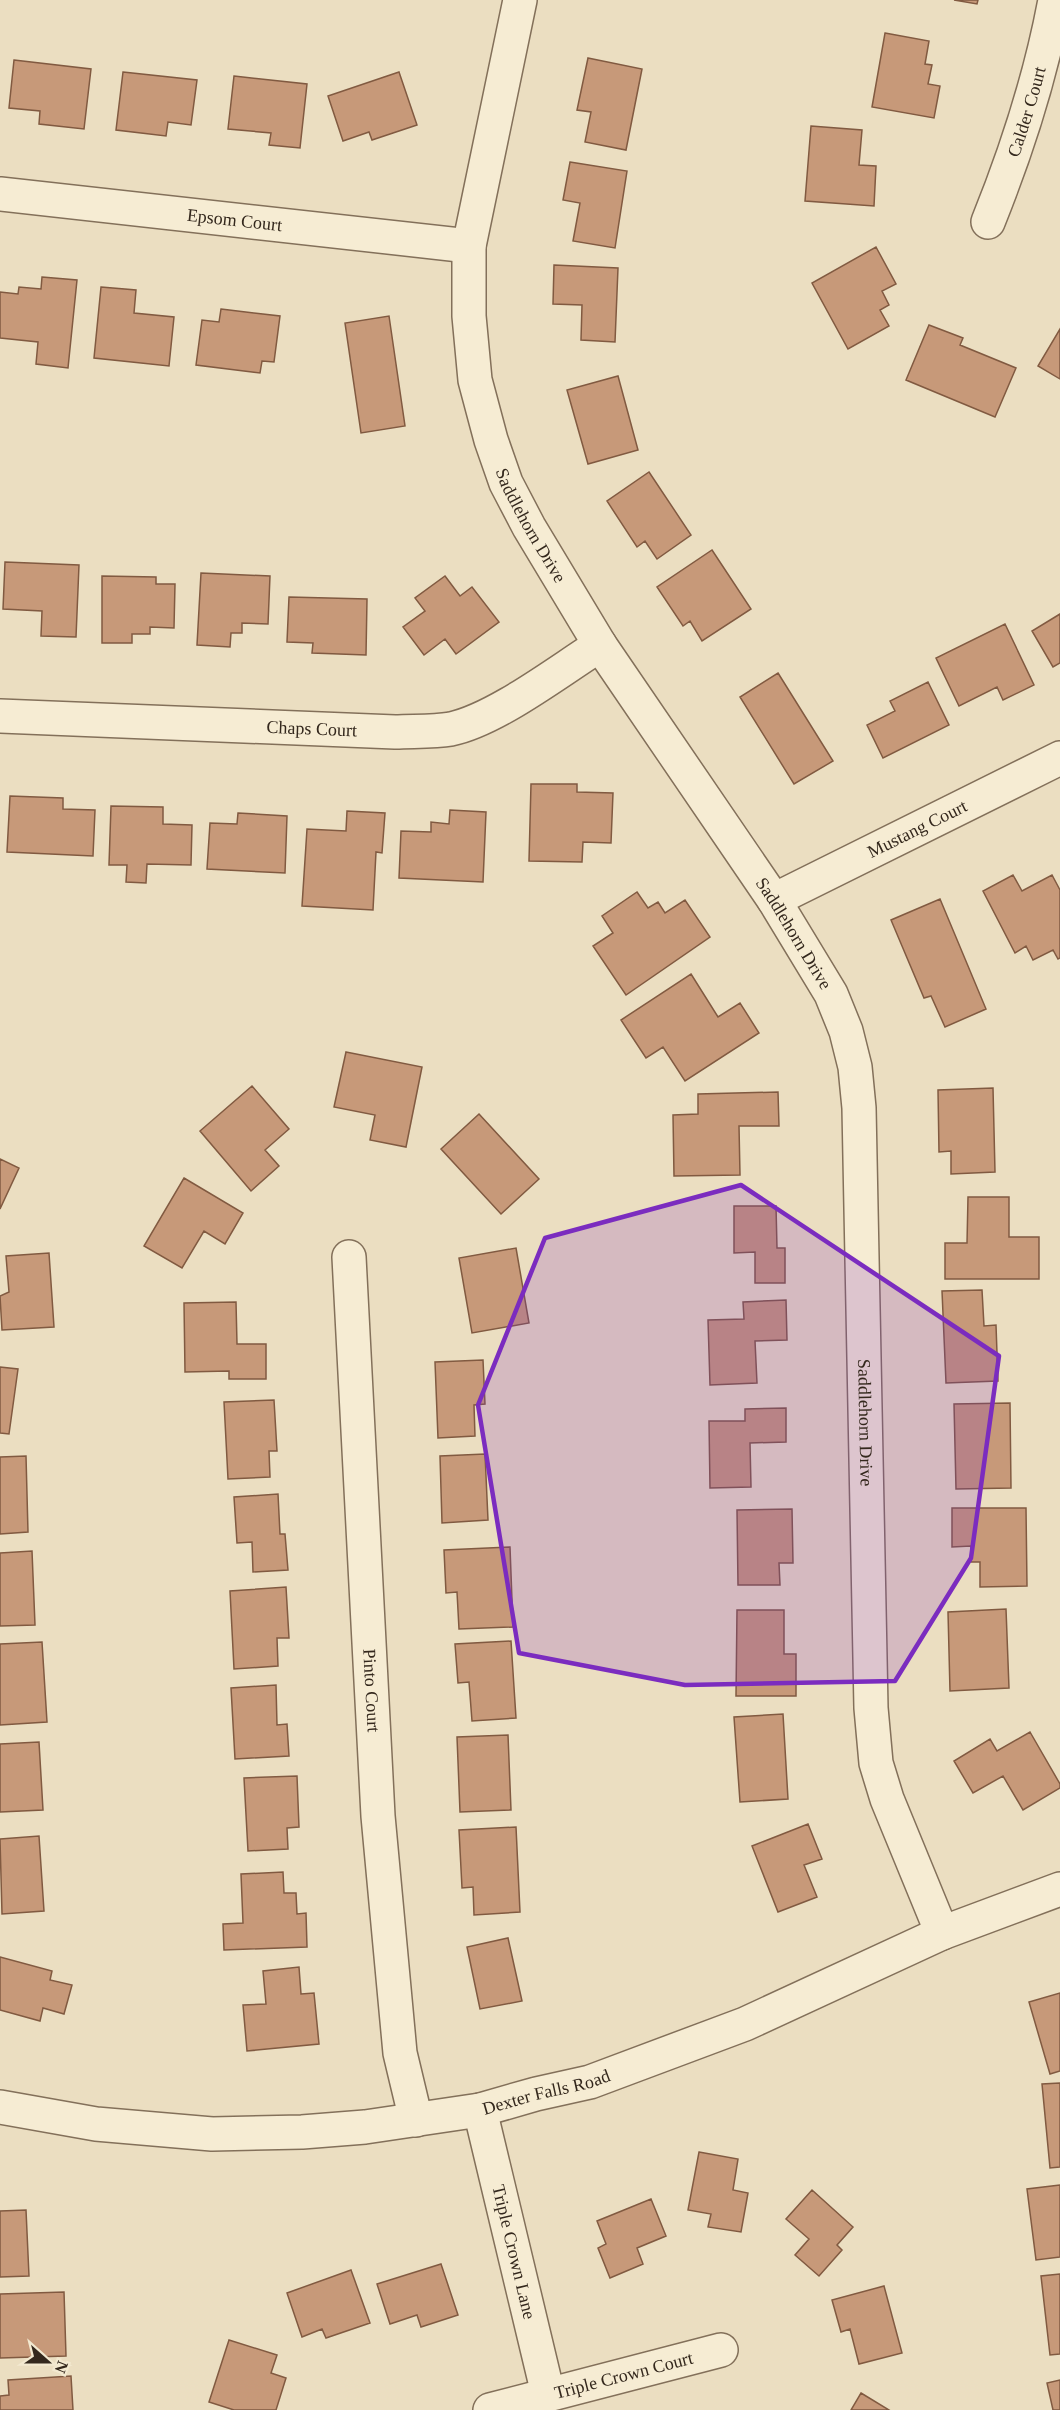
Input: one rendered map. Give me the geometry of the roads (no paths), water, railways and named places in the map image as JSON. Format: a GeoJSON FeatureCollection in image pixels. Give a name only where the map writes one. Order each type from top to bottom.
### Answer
{"type":"FeatureCollection","features":[{"type":"Feature","properties":{"kind":"street","name":"Saddlehorn Drive"},"geometry":{"type":"LineString","coordinates":[[520,0],[469,246],[469,316],[476,380],[491,440],[506,483],[529,527],[600,645],[774,900],[831,994],[846,1031],[855,1067],[859,1108],[871,1708],[876,1763],[890,1808],[942,1933]]}},
{"type":"Feature","properties":{"kind":"street","name":"Calder Court"},"geometry":{"type":"LineString","coordinates":[[988,222],[1045,55],[1055,0]]}},
{"type":"Feature","properties":{"kind":"street","name":"Epsom Court"},"geometry":{"type":"LineString","coordinates":[[0,194],[469,246]]}},
{"type":"Feature","properties":{"kind":"street","name":"Chaps Court"},"geometry":{"type":"LineString","coordinates":[[0,716],[396,732],[451,729],[480,719],[503,707],[600,645]]}},
{"type":"Feature","properties":{"kind":"street","name":"Mustang Court"},"geometry":{"type":"LineString","coordinates":[[774,900],[1060,758]]}},
{"type":"Feature","properties":{"kind":"street","name":"Pinto Court"},"geometry":{"type":"LineString","coordinates":[[349,1257],[378,1816],[400,2052],[416,2120]]}},
{"type":"Feature","properties":{"kind":"street","name":"Dexter Falls Road"},"geometry":{"type":"LineString","coordinates":[[0,2107],[96,2124],[212,2134],[302,2132],[416,2120],[480,2110],[590,2082],[745,2024],[942,1933],[1060,1889]]}},
{"type":"Feature","properties":{"kind":"street","name":"Triple Crown Lane"},"geometry":{"type":"LineString","coordinates":[[480,2110],[548,2394]]}},
{"type":"Feature","properties":{"kind":"street","name":"Triple Crown Court"},"geometry":{"type":"LineString","coordinates":[[490,2410],[721,2349]]}}]}
